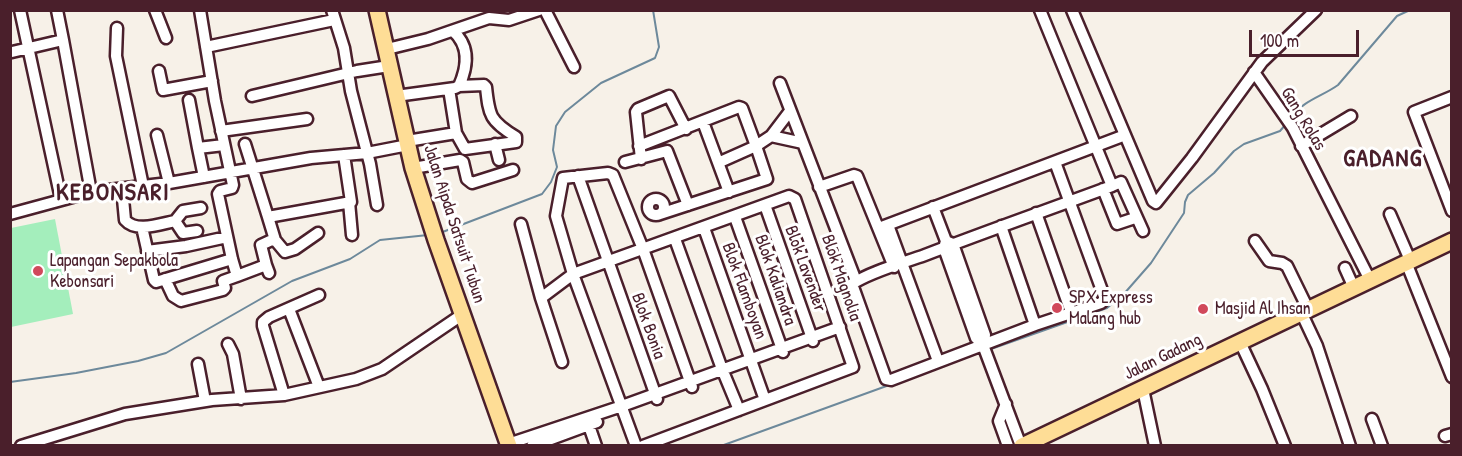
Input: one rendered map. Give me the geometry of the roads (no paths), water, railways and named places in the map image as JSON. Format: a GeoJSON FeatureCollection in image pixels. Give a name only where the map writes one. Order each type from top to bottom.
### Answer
{"type":"FeatureCollection","features":[{"type":"Feature","properties":{"kind":"highway","name":"Jalan Aipda Satsuit Tubun"},"geometry":{"type":"LineString","coordinates":[[377,10],[413,168],[430,224],[509,445]]}},
{"type":"Feature","properties":{"kind":"highway","name":"Jalan Gadang"},"geometry":{"type":"LineString","coordinates":[[1022,446],[1452,241]]}},
{"type":"Feature","properties":{"kind":"street"},"geometry":{"type":"LineString","coordinates":[[20,10],[62,199]]}},
{"type":"Feature","properties":{"kind":"street"},"geometry":{"type":"LineString","coordinates":[[57,10],[91,192]]}},
{"type":"Feature","properties":{"kind":"street"},"geometry":{"type":"LineString","coordinates":[[155,10],[166,38]]}},
{"type":"Feature","properties":{"kind":"street"},"geometry":{"type":"LineString","coordinates":[[200,10],[233,187],[220,191],[218,194],[237,276]]}},
{"type":"Feature","properties":{"kind":"street"},"geometry":{"type":"LineString","coordinates":[[387,49],[406,46],[489,18],[509,20],[539,10]]}},
{"type":"Feature","properties":{"kind":"street"},"geometry":{"type":"LineString","coordinates":[[545,10],[574,68]]}},
{"type":"Feature","properties":{"kind":"street"},"geometry":{"type":"LineString","coordinates":[[1040,10],[1112,186],[1143,231]]}},
{"type":"Feature","properties":{"kind":"street"},"geometry":{"type":"LineString","coordinates":[[1072,10],[1153,201],[1156,203],[1254,72],[1312,12]]}},
{"type":"Feature","properties":{"kind":"street"},"geometry":{"type":"LineString","coordinates":[[206,47],[333,15],[343,46],[377,205]]}},
{"type":"Feature","properties":{"kind":"street"},"geometry":{"type":"LineString","coordinates":[[117,28],[116,56],[143,186]]}},
{"type":"Feature","properties":{"kind":"street"},"geometry":{"type":"LineString","coordinates":[[396,96],[454,87],[484,85],[492,118],[517,140],[516,142],[465,149],[456,133],[454,87],[464,69],[466,47],[462,39],[453,31]]}},
{"type":"Feature","properties":{"kind":"street"},"geometry":{"type":"LineString","coordinates":[[12,52],[63,40]]}},
{"type":"Feature","properties":{"kind":"street"},"geometry":{"type":"LineString","coordinates":[[252,96],[348,73],[389,66]]}},
{"type":"Feature","properties":{"kind":"street"},"geometry":{"type":"LineString","coordinates":[[159,71],[163,90],[212,81]]}},
{"type":"Feature","properties":{"kind":"street","name":"Gang Rolas"},"geometry":{"type":"LineString","coordinates":[[1254,72],[1288,122],[1335,208],[1370,280]]}},
{"type":"Feature","properties":{"kind":"street"},"geometry":{"type":"LineString","coordinates":[[780,83],[856,281]]}},
{"type":"Feature","properties":{"kind":"street"},"geometry":{"type":"LineString","coordinates":[[641,159],[636,111],[668,96],[672,98],[686,129]]}},
{"type":"Feature","properties":{"kind":"street"},"geometry":{"type":"LineString","coordinates":[[1452,97],[1414,112],[1452,211]]}},
{"type":"Feature","properties":{"kind":"street"},"geometry":{"type":"LineString","coordinates":[[189,100],[204,177]]}},
{"type":"Feature","properties":{"kind":"street"},"geometry":{"type":"LineString","coordinates":[[639,146],[739,106],[742,108],[756,146],[767,179],[676,209],[661,208]]}},
{"type":"Feature","properties":{"kind":"street"},"geometry":{"type":"LineString","coordinates":[[720,162],[756,146],[771,136],[790,111]]}},
{"type":"Feature","properties":{"kind":"street"},"geometry":{"type":"LineString","coordinates":[[1300,146],[1351,116]]}},
{"type":"Feature","properties":{"kind":"street"},"geometry":{"type":"LineString","coordinates":[[221,131],[307,119]]}},
{"type":"Feature","properties":{"kind":"street"},"geometry":{"type":"LineString","coordinates":[[703,122],[720,162],[729,192]]}},
{"type":"Feature","properties":{"kind":"street"},"geometry":{"type":"LineString","coordinates":[[10,214],[91,192],[169,183],[311,158],[367,153],[456,133]]}},
{"type":"Feature","properties":{"kind":"street"},"geometry":{"type":"LineString","coordinates":[[157,135],[169,183]]}},
{"type":"Feature","properties":{"kind":"street"},"geometry":{"type":"LineString","coordinates":[[771,136],[802,143]]}},
{"type":"Feature","properties":{"kind":"street"},"geometry":{"type":"LineString","coordinates":[[884,227],[1120,137]]}},
{"type":"Feature","properties":{"kind":"street"},"geometry":{"type":"LineString","coordinates":[[662,138],[688,205]]}},
{"type":"Feature","properties":{"kind":"street"},"geometry":{"type":"LineString","coordinates":[[245,144],[274,239],[283,250],[288,252],[318,233]]}},
{"type":"Feature","properties":{"kind":"street"},"geometry":{"type":"LineString","coordinates":[[495,144],[499,160]]}},
{"type":"Feature","properties":{"kind":"street"},"geometry":{"type":"LineString","coordinates":[[198,148],[224,145]]}},
{"type":"Feature","properties":{"kind":"street"},"geometry":{"type":"LineString","coordinates":[[626,162],[667,151]]}},
{"type":"Feature","properties":{"kind":"street"},"geometry":{"type":"LineString","coordinates":[[344,155],[352,199],[349,202],[352,235]]}},
{"type":"Feature","properties":{"kind":"street"},"geometry":{"type":"LineString","coordinates":[[413,168],[460,160],[463,162],[467,179],[472,183],[513,170]]}},
{"type":"Feature","properties":{"kind":"street"},"geometry":{"type":"LineString","coordinates":[[1055,162],[1070,201],[1104,296],[1104,300],[891,380],[886,378],[852,284],[947,244],[1001,226],[1036,213],[1070,201],[1112,186],[1137,175]]}},
{"type":"Feature","properties":{"kind":"street"},"geometry":{"type":"LineString","coordinates":[[636,446],[573,274],[556,216],[563,178],[609,173],[613,175],[643,249],[691,384]]}},
{"type":"Feature","properties":{"kind":"street","name":"Blok Bonia"},"geometry":{"type":"LineString","coordinates":[[578,176],[656,397]]}},
{"type":"Feature","properties":{"kind":"street"},"geometry":{"type":"LineString","coordinates":[[819,187],[857,176],[884,227],[938,362]]}},
{"type":"Feature","properties":{"kind":"street"},"geometry":{"type":"LineString","coordinates":[[1112,186],[1116,224],[1135,218]]}},
{"type":"Feature","properties":{"kind":"street"},"geometry":{"type":"LineString","coordinates":[[122,188],[125,220],[131,225],[142,227],[175,221],[183,211],[201,208]]}},
{"type":"Feature","properties":{"kind":"street","name":"Blok Magnolia"},"geometry":{"type":"LineString","coordinates":[[765,206],[789,196],[795,198],[853,364],[851,368],[765,400]]}},
{"type":"Feature","properties":{"kind":"street"},"geometry":{"type":"LineString","coordinates":[[268,217],[349,202]]}},
{"type":"Feature","properties":{"kind":"street"},"geometry":{"type":"LineString","coordinates":[[541,298],[573,274],[765,206]]}},
{"type":"Feature","properties":{"kind":"street","name":"Blok Lavender"},"geometry":{"type":"LineString","coordinates":[[765,206],[812,340]]}},
{"type":"Feature","properties":{"kind":"street"},"geometry":{"type":"LineString","coordinates":[[933,207],[967,298],[986,335],[982,345],[1022,446]]}},
{"type":"Feature","properties":{"kind":"street"},"geometry":{"type":"LineString","coordinates":[[1036,213],[1071,312]]}},
{"type":"Feature","properties":{"kind":"street"},"geometry":{"type":"LineString","coordinates":[[1390,214],[1452,377]]}},
{"type":"Feature","properties":{"kind":"street","name":"Blok Kaliandra"},"geometry":{"type":"LineString","coordinates":[[735,217],[782,350]]}},
{"type":"Feature","properties":{"kind":"street"},"geometry":{"type":"LineString","coordinates":[[175,221],[183,233],[197,231]]}},
{"type":"Feature","properties":{"kind":"street"},"geometry":{"type":"LineString","coordinates":[[521,224],[541,298],[562,362]]}},
{"type":"Feature","properties":{"kind":"street"},"geometry":{"type":"LineString","coordinates":[[1001,226],[1035,325]]}},
{"type":"Feature","properties":{"kind":"street"},"geometry":{"type":"LineString","coordinates":[[142,227],[156,282],[232,259]]}},
{"type":"Feature","properties":{"kind":"street","name":"Blok Flamboyan"},"geometry":{"type":"LineString","coordinates":[[704,228],[765,400]]}},
{"type":"Feature","properties":{"kind":"street"},"geometry":{"type":"LineString","coordinates":[[147,251],[227,237]]}},
{"type":"Feature","properties":{"kind":"street"},"geometry":{"type":"LineString","coordinates":[[165,279],[173,296],[181,301],[223,290],[225,288],[223,281],[268,269],[261,245],[274,239]]}},
{"type":"Feature","properties":{"kind":"street"},"geometry":{"type":"LineString","coordinates":[[675,239],[739,410]]}},
{"type":"Feature","properties":{"kind":"street"},"geometry":{"type":"LineString","coordinates":[[1255,241],[1269,261],[1287,266],[1305,311],[1350,446]]}},
{"type":"Feature","properties":{"kind":"street"},"geometry":{"type":"LineString","coordinates":[[1345,268],[1354,288]]}},
{"type":"Feature","properties":{"kind":"street"},"geometry":{"type":"LineString","coordinates":[[284,395],[263,322],[269,317],[319,295]]}},
{"type":"Feature","properties":{"kind":"street"},"geometry":{"type":"LineString","coordinates":[[289,309],[319,387]]}},
{"type":"Feature","properties":{"kind":"street"},"geometry":{"type":"LineString","coordinates":[[21,446],[100,420],[172,405],[284,395],[356,379],[382,369],[463,314]]}},
{"type":"Feature","properties":{"kind":"street"},"geometry":{"type":"LineString","coordinates":[[532,446],[588,422],[842,330]]}},
{"type":"Feature","properties":{"kind":"street"},"geometry":{"type":"LineString","coordinates":[[1240,342],[1285,446]]}},
{"type":"Feature","properties":{"kind":"street"},"geometry":{"type":"LineString","coordinates":[[228,344],[242,399]]}},
{"type":"Feature","properties":{"kind":"street"},"geometry":{"type":"LineString","coordinates":[[198,364],[205,401]]}},
{"type":"Feature","properties":{"kind":"street"},"geometry":{"type":"LineString","coordinates":[[1143,389],[1155,446]]}},
{"type":"Feature","properties":{"kind":"street"},"geometry":{"type":"LineString","coordinates":[[643,446],[765,400]]}},
{"type":"Feature","properties":{"kind":"street"},"geometry":{"type":"LineString","coordinates":[[1006,404],[999,421],[1008,446]]}},
{"type":"Feature","properties":{"kind":"street"},"geometry":{"type":"LineString","coordinates":[[1372,419],[1382,446]]}},
{"type":"Feature","properties":{"kind":"street"},"geometry":{"type":"LineString","coordinates":[[509,445],[588,422]]}},
{"type":"Feature","properties":{"kind":"street"},"geometry":{"type":"LineString","coordinates":[[588,422],[596,446]]}},
{"type":"Feature","properties":{"kind":"waterway"},"geometry":{"type":"LineString","coordinates":[[440,233],[542,194],[551,182],[557,167],[553,150],[556,126],[565,112],[601,83],[655,58],[659,47],[653,10]]}},
{"type":"Feature","properties":{"kind":"waterway"},"geometry":{"type":"LineString","coordinates":[[1292,117],[1307,103],[1338,85],[1397,16],[1410,10]]}},
{"type":"Feature","properties":{"kind":"waterway"},"geometry":{"type":"LineString","coordinates":[[991,349],[1107,308],[1123,295],[1151,263],[1184,213],[1188,195],[1214,173],[1234,151],[1244,144],[1280,131],[1286,124]]}},
{"type":"Feature","properties":{"kind":"waterway"},"geometry":{"type":"LineString","coordinates":[[10,382],[76,373],[166,353],[292,281],[350,259],[380,240],[428,235]]}},
{"type":"Feature","properties":{"kind":"waterway"},"geometry":{"type":"LineString","coordinates":[[937,368],[965,358]]}},
{"type":"Feature","properties":{"kind":"waterway"},"geometry":{"type":"LineString","coordinates":[[721,446],[892,384]]}},
{"type":"Feature","properties":{"kind":"place","name":"Lapangan Sepakbola Kebonsari"},"geometry":{"type":"Point","coordinates":[38,271]}},
{"type":"Feature","properties":{"kind":"place","name":"SPX Express Malang hub"},"geometry":{"type":"Point","coordinates":[1057,308]}},
{"type":"Feature","properties":{"kind":"place","name":"Masjid Al Ihsan"},"geometry":{"type":"Point","coordinates":[1203,309]}},
{"type":"Feature","properties":{"kind":"district","name":"GADANG"},"geometry":{"type":"Point","coordinates":[1383,160]}},
{"type":"Feature","properties":{"kind":"district","name":"KEBONSARI"},"geometry":{"type":"Point","coordinates":[113,194]}}]}
